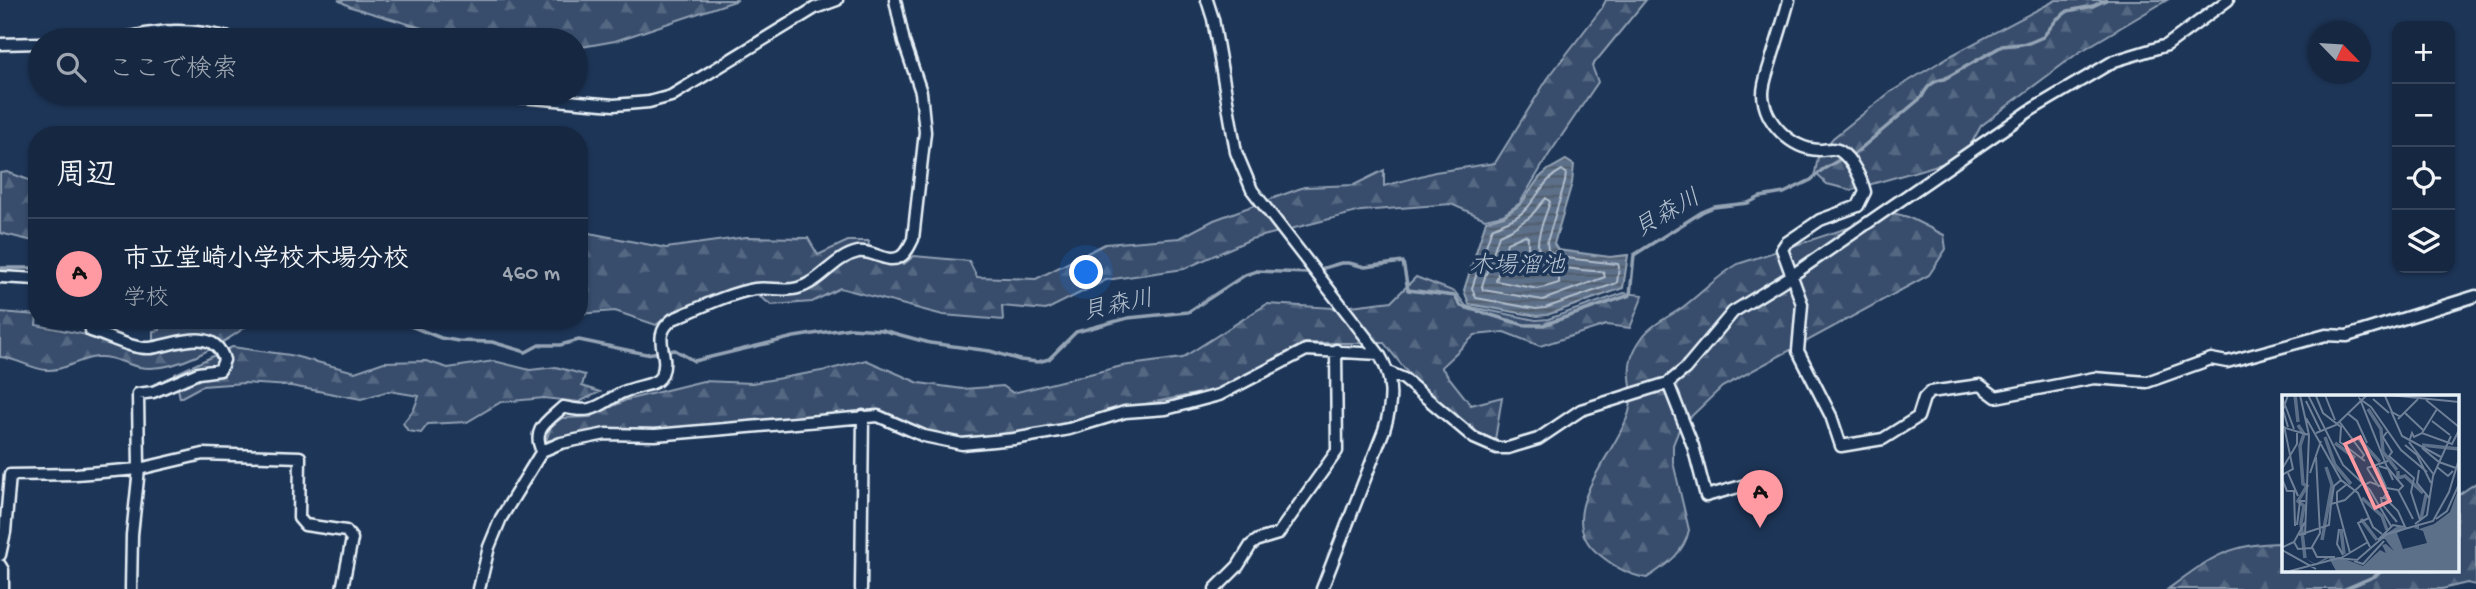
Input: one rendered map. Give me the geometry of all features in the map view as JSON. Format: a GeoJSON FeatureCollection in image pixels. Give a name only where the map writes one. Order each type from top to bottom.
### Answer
{"type":"FeatureCollection","features":[{"type":"Feature","properties":{"kind":"street"},"geometry":{"type":"LineString","coordinates":[[588,103],[614,105],[649,102],[671,96],[815,8],[837,0]]}},
{"type":"Feature","properties":{"kind":"street"},"geometry":{"type":"LineString","coordinates":[[541,451],[536,440],[538,433],[563,407],[590,409],[600,406],[621,393],[655,382],[663,374],[662,331],[673,319],[746,291],[799,288],[810,283],[839,260],[860,252],[871,252],[889,259],[900,257],[908,250],[913,239],[925,132],[921,92],[904,43],[895,0]]}},
{"type":"Feature","properties":{"kind":"street"},"geometry":{"type":"LineString","coordinates":[[1207,0],[1213,19],[1236,152],[1252,190],[1379,354],[1388,372],[1391,393],[1388,416],[1322,589]]}},
{"type":"Feature","properties":{"kind":"street"},"geometry":{"type":"LineString","coordinates":[[1789,0],[1764,84],[1765,109],[1773,123],[1790,139],[1810,148],[1832,149],[1843,153],[1859,177],[1865,192],[1858,206],[1821,220],[1786,243],[1782,252],[1802,304],[1798,351],[1831,416],[1841,446],[1883,439],[1918,417],[1924,398],[1930,392],[1980,386],[1996,397],[2094,378],[2147,382],[2211,359],[2227,362],[2326,335],[2347,336],[2476,296]]}},
{"type":"Feature","properties":{"kind":"street"},"geometry":{"type":"LineString","coordinates":[[1388,372],[1404,379],[1474,438],[1497,448],[1508,448],[1538,439],[1581,410],[1668,383],[1685,369],[1733,312],[1791,276],[2031,110],[2114,61],[2167,45],[2228,0]]}},
{"type":"Feature","properties":{"kind":"street"},"geometry":{"type":"LineString","coordinates":[[0,44],[28,43]]}},
{"type":"Feature","properties":{"kind":"street"},"geometry":{"type":"LineString","coordinates":[[0,277],[28,279]]}},
{"type":"Feature","properties":{"kind":"street"},"geometry":{"type":"LineString","coordinates":[[91,329],[150,348],[177,340],[200,340],[211,344],[224,360],[220,370],[198,373],[153,392],[138,394],[139,469],[132,536],[131,589]]}},
{"type":"Feature","properties":{"kind":"street"},"geometry":{"type":"LineString","coordinates":[[479,589],[489,547],[501,518],[541,451],[561,443],[606,434],[655,435],[863,416],[878,416],[923,436],[962,444],[1014,439],[1069,429],[1125,412],[1166,409],[1219,395],[1306,349],[1379,354]]}},
{"type":"Feature","properties":{"kind":"street"},"geometry":{"type":"LineString","coordinates":[[1216,589],[1238,566],[1251,545],[1278,534],[1337,451],[1336,350]]}},
{"type":"Feature","properties":{"kind":"street"},"geometry":{"type":"LineString","coordinates":[[1668,383],[1693,446],[1706,496],[1767,479]]}},
{"type":"Feature","properties":{"kind":"street"},"geometry":{"type":"LineString","coordinates":[[861,589],[863,416]]}},
{"type":"Feature","properties":{"kind":"street"},"geometry":{"type":"LineString","coordinates":[[0,555],[5,532],[3,496],[9,475],[139,469],[204,454],[300,457],[299,518],[305,524],[346,531],[352,539],[342,589]]}},
{"type":"Feature","properties":{"kind":"street"},"geometry":{"type":"LineString","coordinates":[[0,565],[3,570],[3,589]]}},
{"type":"Feature","properties":{"kind":"green space"},"geometry":{"type":"Polygon","coordinates":[[[338,0],[738,0],[615,41],[588,46],[588,28],[422,28],[351,7],[338,0]]]}},
{"type":"Feature","properties":{"kind":"green space"},"geometry":{"type":"Polygon","coordinates":[[[1606,0],[1646,0],[1592,66],[1598,82],[1520,203],[1503,215],[1485,219],[1451,204],[1361,211],[1251,239],[1184,269],[1106,280],[1046,310],[1002,306],[1003,320],[943,315],[840,288],[812,302],[772,305],[742,285],[670,314],[656,325],[615,311],[588,313],[588,233],[666,248],[746,237],[808,238],[818,255],[848,241],[869,241],[867,258],[904,264],[914,256],[969,261],[977,277],[1036,279],[1105,244],[1180,238],[1214,220],[1304,187],[1354,185],[1384,170],[1384,186],[1435,172],[1495,163],[1548,78],[1606,0]]]}},
{"type":"Feature","properties":{"kind":"green space"},"geometry":{"type":"Polygon","coordinates":[[[2056,0],[2167,0],[2078,53],[2019,97],[1981,126],[1970,146],[1955,160],[1851,190],[1827,184],[1815,173],[1818,157],[1833,138],[1889,93],[1948,57],[2056,0]]]}},
{"type":"Feature","properties":{"kind":"green space"},"geometry":{"type":"Polygon","coordinates":[[[7,172],[28,180],[28,240],[0,233],[0,173],[7,172]]]}},
{"type":"Feature","properties":{"kind":"green space"},"geometry":{"type":"Polygon","coordinates":[[[1893,213],[1908,217],[1944,235],[1946,249],[1929,275],[1722,387],[1680,427],[1673,445],[1673,462],[1689,530],[1679,552],[1667,563],[1647,578],[1622,570],[1600,555],[1586,539],[1581,522],[1583,503],[1629,412],[1630,367],[1636,347],[1644,335],[1738,264],[1893,213]]]}},
{"type":"Feature","properties":{"kind":"green space"},"geometry":{"type":"Polygon","coordinates":[[[1416,277],[1455,292],[1466,306],[1536,320],[1548,319],[1624,293],[1643,295],[1630,328],[1606,325],[1540,346],[1504,332],[1475,335],[1441,367],[1471,405],[1502,397],[1495,440],[1469,429],[1416,383],[1384,343],[1304,343],[1220,389],[1125,408],[1036,431],[962,438],[926,432],[879,410],[655,431],[609,430],[546,441],[551,426],[562,418],[590,417],[626,400],[703,381],[752,383],[866,360],[919,383],[963,389],[1003,386],[1013,393],[1122,366],[1182,358],[1267,304],[1334,308],[1392,301],[1416,277]]]}},
{"type":"Feature","properties":{"kind":"green space"},"geometry":{"type":"Polygon","coordinates":[[[0,312],[28,314],[28,329],[56,329],[153,348],[153,331],[160,329],[242,329],[196,356],[152,368],[98,357],[60,369],[46,370],[0,357],[0,312]]]}},
{"type":"Feature","properties":{"kind":"green space"},"geometry":{"type":"Polygon","coordinates":[[[232,347],[290,355],[355,372],[384,362],[426,361],[448,368],[494,361],[530,370],[556,367],[585,375],[582,386],[600,392],[579,402],[544,398],[501,402],[467,422],[428,424],[421,433],[408,431],[403,423],[414,409],[419,396],[389,391],[361,399],[291,386],[244,383],[202,386],[180,398],[175,374],[232,347]]]}},
{"type":"Feature","properties":{"kind":"green space"},"geometry":{"type":"Polygon","coordinates":[[[2476,483],[2476,585],[2467,583],[2442,589],[2168,589],[2221,554],[2264,544],[2282,543],[2282,572],[2458,572],[2458,495],[2476,483]]]}},
{"type":"Feature","properties":{"kind":"water","name":"木場溜池"},"geometry":{"type":"Polygon","coordinates":[[[1566,160],[1574,165],[1572,183],[1554,244],[1558,250],[1610,257],[1628,255],[1623,288],[1547,315],[1537,316],[1469,304],[1464,290],[1486,221],[1504,216],[1521,204],[1539,178],[1566,160]]]}},
{"type":"Feature","properties":{"kind":"waterway","name":"貝森川"},"geometry":{"type":"LineString","coordinates":[[1853,155],[1922,97],[1934,83],[2002,46],[2029,43],[2043,37],[2057,19],[2068,11],[2093,6],[2106,0]]}},
{"type":"Feature","properties":{"kind":"waterway","name":"貝森川"},"geometry":{"type":"LineString","coordinates":[[418,329],[441,338],[492,342],[526,352],[539,345],[560,345],[579,340],[646,354],[675,350],[694,361],[794,337],[851,328],[882,330],[930,343],[990,351],[1038,362],[1049,359],[1076,332],[1128,318],[1188,312],[1245,275],[1257,271],[1307,273],[1341,263],[1365,267],[1403,262],[1408,290],[1455,296],[1461,306],[1524,325],[1543,325],[1630,295],[1634,255],[1702,212],[1714,207],[1748,203],[1760,197],[1784,193],[1811,180],[1839,160]]}},
{"type":"Feature","properties":{"kind":"waterway","name":"貝森川"},"geometry":{"type":"LineString","coordinates":[[0,268],[28,268]]}},
{"type":"Feature","properties":{"kind":"waterway"},"geometry":{"type":"LineString","coordinates":[[2345,589],[2380,572]]}},
{"type":"Feature","properties":{"kind":"place","name":"市立堂崎小学校木場分校"},"geometry":{"type":"Point","coordinates":[1760,528]}}]}
